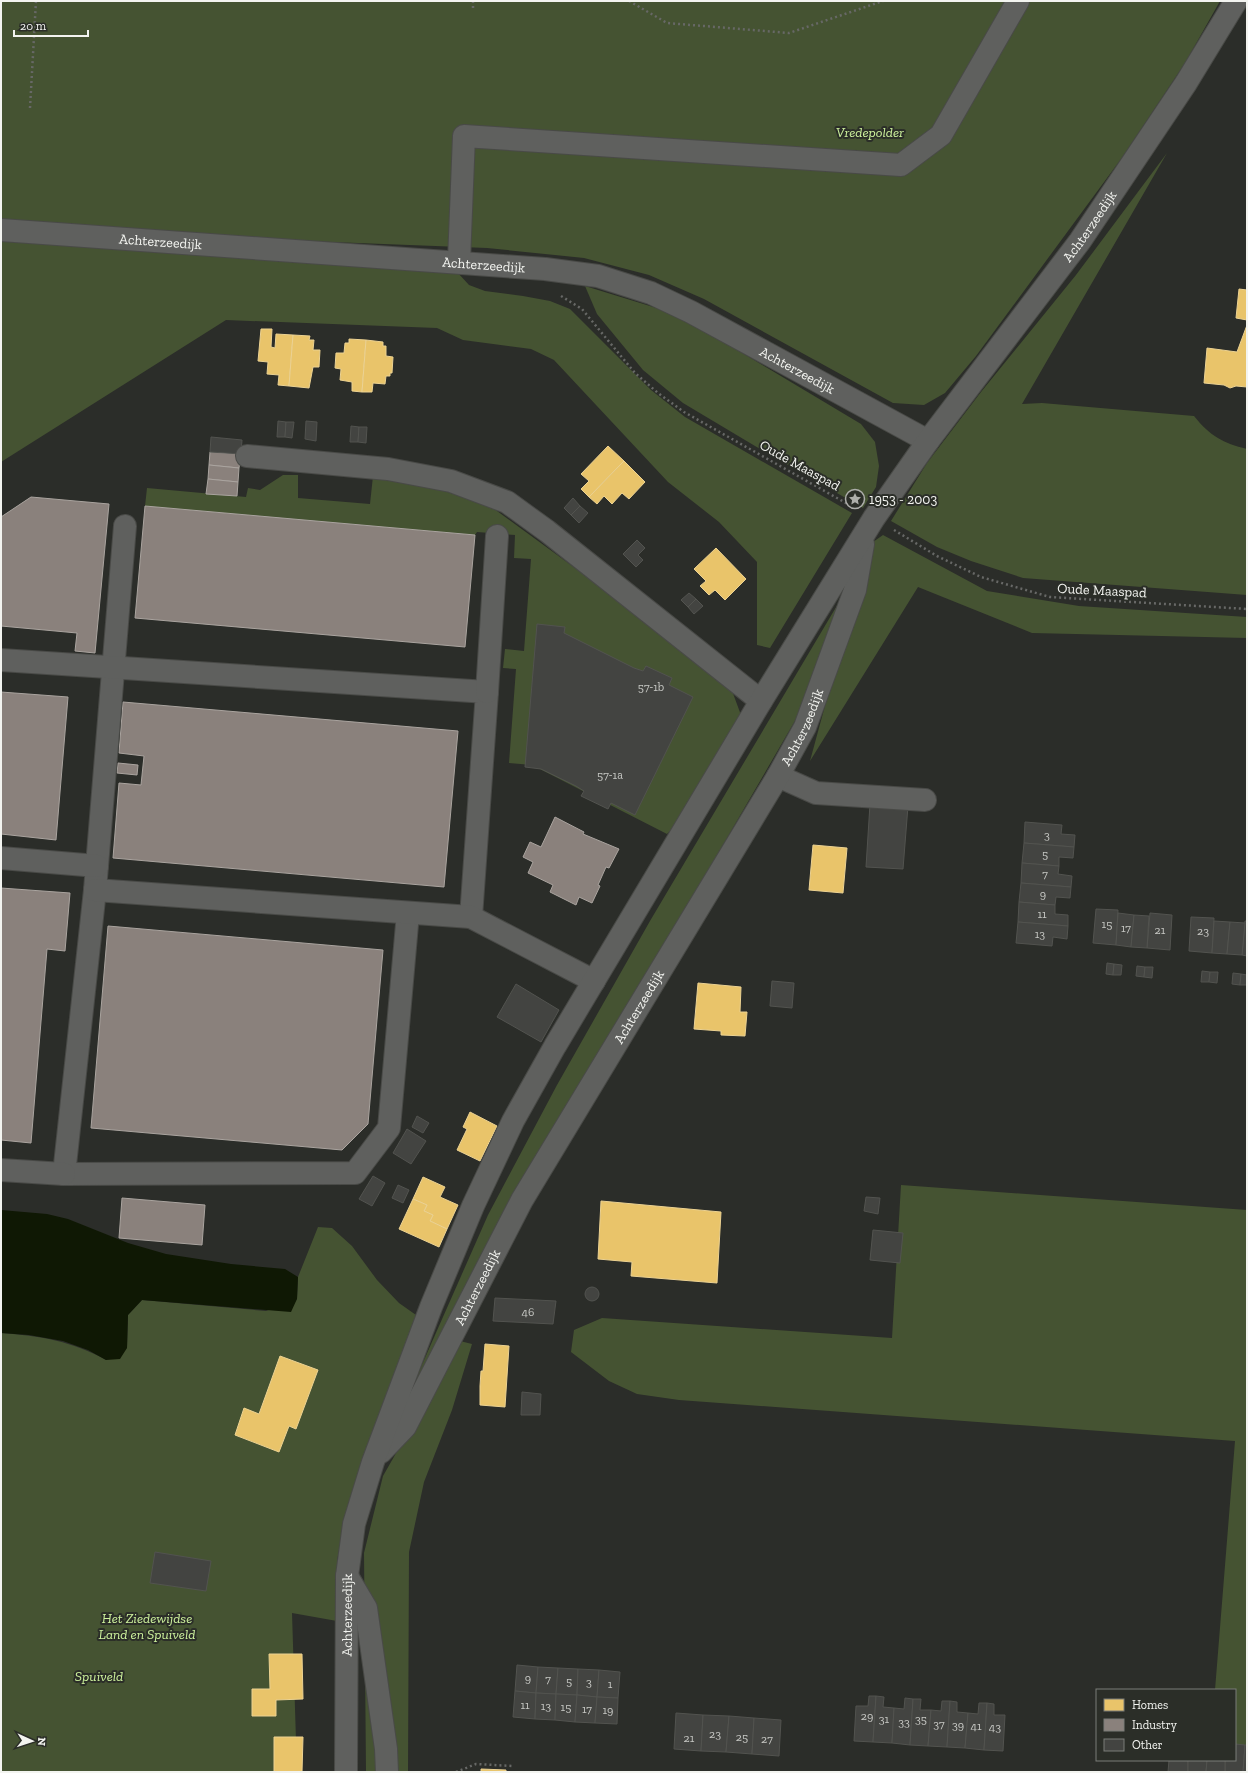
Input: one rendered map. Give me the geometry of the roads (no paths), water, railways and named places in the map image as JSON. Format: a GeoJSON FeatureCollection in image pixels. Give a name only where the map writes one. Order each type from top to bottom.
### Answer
{"type":"FeatureCollection","features":[{"type":"Feature","properties":{"kind":"street"},"geometry":{"type":"LineString","coordinates":[[459,262],[464,136],[901,165],[941,135],[1018,1]]}},
{"type":"Feature","properties":{"kind":"street","name":"Achterzeedijk"},"geometry":{"type":"LineString","coordinates":[[346,1772],[347,1576],[354,1524],[373,1462],[431,1307],[473,1206],[513,1121],[594,981],[761,701],[869,526],[928,440],[1080,241],[1186,83],[1236,1]]}},
{"type":"Feature","properties":{"kind":"street","name":"Achterzeedijk"},"geometry":{"type":"LineString","coordinates":[[1,230],[459,262],[545,269],[598,276],[651,293],[691,312],[928,440]]}},
{"type":"Feature","properties":{"kind":"street"},"geometry":{"type":"LineString","coordinates":[[248,456],[388,468],[451,481],[507,502],[547,531],[761,701]]}},
{"type":"Feature","properties":{"kind":"street"},"geometry":{"type":"LineString","coordinates":[[64,1174],[95,890],[125,526]]}},
{"type":"Feature","properties":{"kind":"street","name":"Achterzeedijk"},"geometry":{"type":"LineString","coordinates":[[373,1462],[404,1427],[522,1200],[778,776],[805,727],[855,590],[869,526]]}},
{"type":"Feature","properties":{"kind":"street"},"geometry":{"type":"LineString","coordinates":[[472,917],[497,536]]}},
{"type":"Feature","properties":{"kind":"street"},"geometry":{"type":"LineString","coordinates":[[1,660],[487,692]]}},
{"type":"Feature","properties":{"kind":"street"},"geometry":{"type":"LineString","coordinates":[[778,776],[816,793],[925,800]]}},
{"type":"Feature","properties":{"kind":"street"},"geometry":{"type":"LineString","coordinates":[[1,858],[97,866]]}},
{"type":"Feature","properties":{"kind":"street"},"geometry":{"type":"LineString","coordinates":[[95,890],[472,917],[594,981]]}},
{"type":"Feature","properties":{"kind":"street"},"geometry":{"type":"LineString","coordinates":[[1,1170],[64,1174],[355,1173],[388,1128],[408,913]]}},
{"type":"Feature","properties":{"kind":"street"},"geometry":{"type":"LineString","coordinates":[[347,1576],[366,1608],[388,1772]]}},
{"type":"Feature","properties":{"kind":"place","name":"1953 - 2003"},"geometry":{"type":"Point","coordinates":[855,499]}},
{"type":"Feature","properties":{"kind":"park label","name":"Vredepolder"},"geometry":{"type":"Point","coordinates":[870,132]}},
{"type":"Feature","properties":{"kind":"park label","name":"Het Ziedewijdse Land en Spuiveld"},"geometry":{"type":"Point","coordinates":[147,1626]}},
{"type":"Feature","properties":{"kind":"park label","name":"Spuiveld"},"geometry":{"type":"Point","coordinates":[99,1676]}}]}
